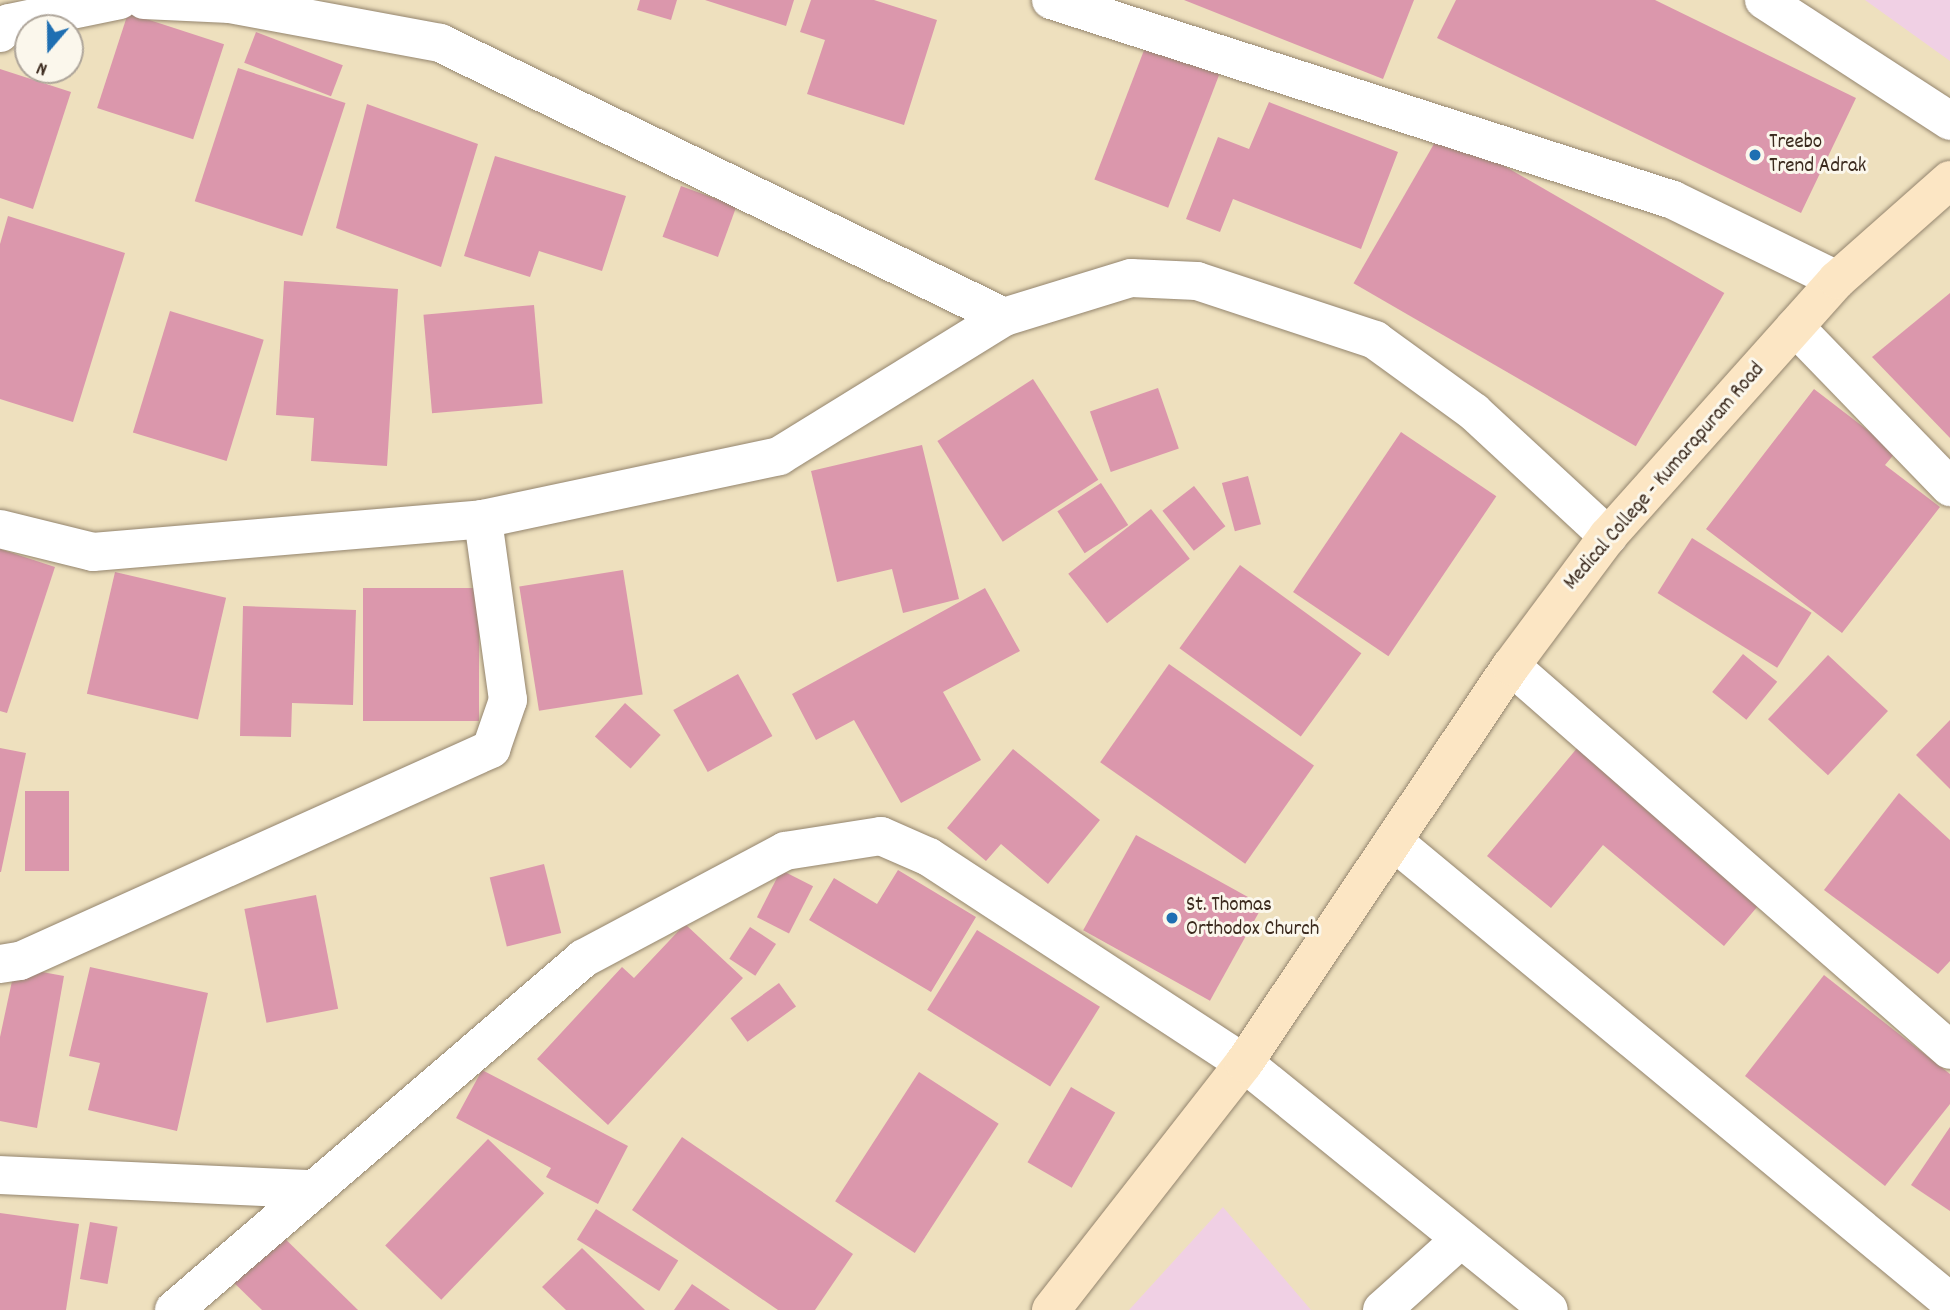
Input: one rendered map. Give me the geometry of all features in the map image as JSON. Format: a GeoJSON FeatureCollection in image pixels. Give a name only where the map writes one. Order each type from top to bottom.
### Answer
{"type":"FeatureCollection","features":[{"type":"Feature","properties":{"kind":"main road","name":"Medical College - Kumarapuram Road"},"geometry":{"type":"LineString","coordinates":[[1051,1310],[1244,1063],[1511,666],[1608,536],[1837,280],[1950,180]]}},
{"type":"Feature","properties":{"kind":"street"},"geometry":{"type":"LineString","coordinates":[[0,33],[9,23],[120,0]]}},
{"type":"Feature","properties":{"kind":"street"},"geometry":{"type":"LineString","coordinates":[[144,0],[230,4],[440,43],[1004,317]]}},
{"type":"Feature","properties":{"kind":"street"},"geometry":{"type":"LineString","coordinates":[[1051,0],[1673,200],[1837,280]]}},
{"type":"Feature","properties":{"kind":"street"},"geometry":{"type":"LineString","coordinates":[[1764,0],[1950,121]]}},
{"type":"Feature","properties":{"kind":"street"},"geometry":{"type":"LineString","coordinates":[[0,529],[93,552],[483,519],[779,456],[1004,317],[1131,278],[1197,281],[1270,302],[1374,340],[1474,412],[1608,536]]}},
{"type":"Feature","properties":{"kind":"street"},"geometry":{"type":"LineString","coordinates":[[1795,327],[1950,487]]}},
{"type":"Feature","properties":{"kind":"street"},"geometry":{"type":"LineString","coordinates":[[0,964],[20,961],[491,749],[508,700],[483,519]]}},
{"type":"Feature","properties":{"kind":"street"},"geometry":{"type":"LineString","coordinates":[[1511,666],[1950,1050]]}},
{"type":"Feature","properties":{"kind":"street"},"geometry":{"type":"LineString","coordinates":[[174,1310],[310,1189],[584,958],[744,870],[785,851],[881,836],[929,857],[1244,1063],[1549,1310]]}},
{"type":"Feature","properties":{"kind":"street"},"geometry":{"type":"LineString","coordinates":[[1393,841],[1950,1302]]}},
{"type":"Feature","properties":{"kind":"street"},"geometry":{"type":"LineString","coordinates":[[0,1175],[310,1189]]}},
{"type":"Feature","properties":{"kind":"street"},"geometry":{"type":"LineString","coordinates":[[1382,1310],[1461,1239]]}},
{"type":"Feature","properties":{"kind":"shaded area"},"geometry":{"type":"Polygon","coordinates":[[[1865,0],[1950,0],[1950,61],[1865,0]]]}},
{"type":"Feature","properties":{"kind":"shaded area"},"geometry":{"type":"Polygon","coordinates":[[[1223,1207],[1311,1310],[1129,1310],[1223,1207]]]}},
{"type":"Feature","properties":{"kind":"building"},"geometry":{"type":"Polygon","coordinates":[[[640,0],[677,0],[671,20],[637,10],[640,0]]]}},
{"type":"Feature","properties":{"kind":"building"},"geometry":{"type":"Polygon","coordinates":[[[705,0],[794,0],[786,26],[705,0]]]}},
{"type":"Feature","properties":{"kind":"building"},"geometry":{"type":"Polygon","coordinates":[[[811,0],[874,0],[937,20],[904,125],[807,94],[825,40],[800,32],[811,0]]]}},
{"type":"Feature","properties":{"kind":"building"},"geometry":{"type":"Polygon","coordinates":[[[1184,0],[1414,0],[1383,79],[1184,0]]]}},
{"type":"Feature","properties":{"kind":"building","name":"Treebo Trend Adrak"},"geometry":{"type":"Polygon","coordinates":[[[1456,0],[1655,0],[1856,98],[1801,213],[1437,38],[1456,0]]]}},
{"type":"Feature","properties":{"kind":"building"},"geometry":{"type":"Polygon","coordinates":[[[128,13],[224,44],[193,139],[97,108],[128,13]]]}},
{"type":"Feature","properties":{"kind":"building"},"geometry":{"type":"Polygon","coordinates":[[[256,32],[343,65],[331,96],[244,63],[256,32]]]}},
{"type":"Feature","properties":{"kind":"building"},"geometry":{"type":"Polygon","coordinates":[[[1151,32],[1225,60],[1168,208],[1094,180],[1151,32]]]}},
{"type":"Feature","properties":{"kind":"building"},"geometry":{"type":"Polygon","coordinates":[[[238,68],[345,103],[302,236],[195,201],[238,68]]]}},
{"type":"Feature","properties":{"kind":"building"},"geometry":{"type":"Polygon","coordinates":[[[0,69],[14,74],[14,84],[46,84],[71,92],[33,209],[0,198],[0,69]]]}},
{"type":"Feature","properties":{"kind":"building"},"geometry":{"type":"Polygon","coordinates":[[[1269,102],[1398,152],[1361,249],[1233,199],[1220,232],[1186,219],[1218,137],[1249,149],[1269,102]]]}},
{"type":"Feature","properties":{"kind":"building"},"geometry":{"type":"Polygon","coordinates":[[[367,104],[478,144],[441,267],[336,228],[367,104]]]}},
{"type":"Feature","properties":{"kind":"building"},"geometry":{"type":"Polygon","coordinates":[[[1442,130],[1724,293],[1636,446],[1354,283],[1442,130]]]}},
{"type":"Feature","properties":{"kind":"building"},"geometry":{"type":"Polygon","coordinates":[[[495,156],[626,196],[602,271],[539,251],[530,277],[464,256],[495,156]]]}},
{"type":"Feature","properties":{"kind":"building"},"geometry":{"type":"Polygon","coordinates":[[[681,186],[736,206],[718,257],[663,237],[681,186]]]}},
{"type":"Feature","properties":{"kind":"building"},"geometry":{"type":"Polygon","coordinates":[[[8,216],[125,253],[73,422],[0,399],[0,244],[8,216]]]}},
{"type":"Feature","properties":{"kind":"building"},"geometry":{"type":"Polygon","coordinates":[[[284,281],[398,289],[387,466],[311,461],[314,418],[276,415],[284,281]]]}},
{"type":"Feature","properties":{"kind":"building"},"geometry":{"type":"Polygon","coordinates":[[[1950,293],[1950,438],[1872,357],[1950,293]]]}},
{"type":"Feature","properties":{"kind":"building"},"geometry":{"type":"Polygon","coordinates":[[[534,305],[543,404],[432,413],[423,315],[534,305]]]}},
{"type":"Feature","properties":{"kind":"building"},"geometry":{"type":"Polygon","coordinates":[[[170,311],[264,340],[227,461],[133,432],[170,311]]]}},
{"type":"Feature","properties":{"kind":"building"},"geometry":{"type":"Polygon","coordinates":[[[1033,379],[1098,480],[1003,542],[937,441],[1033,379]]]}},
{"type":"Feature","properties":{"kind":"building"},"geometry":{"type":"Polygon","coordinates":[[[1158,388],[1179,449],[1111,472],[1090,411],[1158,388]]]}},
{"type":"Feature","properties":{"kind":"building"},"geometry":{"type":"Polygon","coordinates":[[[1814,389],[1896,452],[1885,465],[1940,507],[1842,633],[1706,529],[1814,389]]]}},
{"type":"Feature","properties":{"kind":"building"},"geometry":{"type":"Polygon","coordinates":[[[1401,432],[1496,496],[1388,656],[1293,592],[1401,432]]]}},
{"type":"Feature","properties":{"kind":"building"},"geometry":{"type":"Polygon","coordinates":[[[922,445],[959,599],[903,613],[892,569],[837,582],[811,471],[922,445]]]}},
{"type":"Feature","properties":{"kind":"building"},"geometry":{"type":"Polygon","coordinates":[[[1248,476],[1261,524],[1235,531],[1222,483],[1248,476]]]}},
{"type":"Feature","properties":{"kind":"building"},"geometry":{"type":"Polygon","coordinates":[[[1101,483],[1128,525],[1085,553],[1057,511],[1101,483]]]}},
{"type":"Feature","properties":{"kind":"building"},"geometry":{"type":"Polygon","coordinates":[[[1194,486],[1225,526],[1194,551],[1162,511],[1194,486]]]}},
{"type":"Feature","properties":{"kind":"building"},"geometry":{"type":"Polygon","coordinates":[[[1151,509],[1190,559],[1107,623],[1068,574],[1151,509]]]}},
{"type":"Feature","properties":{"kind":"building"},"geometry":{"type":"Polygon","coordinates":[[[1692,538],[1812,613],[1777,668],[1658,593],[1692,538]]]}},
{"type":"Feature","properties":{"kind":"building"},"geometry":{"type":"Polygon","coordinates":[[[0,549],[55,567],[7,713],[0,711],[0,549]]]}},
{"type":"Feature","properties":{"kind":"building"},"geometry":{"type":"Polygon","coordinates":[[[1240,565],[1361,653],[1301,736],[1179,648],[1240,565]]]}},
{"type":"Feature","properties":{"kind":"building"},"geometry":{"type":"Polygon","coordinates":[[[623,570],[643,694],[539,711],[519,586],[623,570]]]}},
{"type":"Feature","properties":{"kind":"building"},"geometry":{"type":"Polygon","coordinates":[[[115,572],[226,598],[198,719],[87,694],[115,572]]]}},
{"type":"Feature","properties":{"kind":"building"},"geometry":{"type":"Polygon","coordinates":[[[363,588],[479,588],[479,721],[363,721],[363,588]]]}},
{"type":"Feature","properties":{"kind":"building"},"geometry":{"type":"Polygon","coordinates":[[[985,588],[1020,651],[943,692],[981,760],[901,803],[854,720],[816,740],[792,694],[985,588]]]}},
{"type":"Feature","properties":{"kind":"building"},"geometry":{"type":"Polygon","coordinates":[[[243,606],[356,610],[353,705],[292,703],[291,737],[240,736],[243,606]]]}},
{"type":"Feature","properties":{"kind":"building"},"geometry":{"type":"Polygon","coordinates":[[[1743,654],[1777,682],[1746,720],[1712,692],[1743,654]]]}},
{"type":"Feature","properties":{"kind":"building"},"geometry":{"type":"Polygon","coordinates":[[[1828,655],[1888,711],[1828,775],[1768,719],[1828,655]]]}},
{"type":"Feature","properties":{"kind":"building"},"geometry":{"type":"Polygon","coordinates":[[[1169,664],[1314,766],[1245,864],[1100,762],[1169,664]]]}},
{"type":"Feature","properties":{"kind":"building"},"geometry":{"type":"Polygon","coordinates":[[[738,674],[772,736],[708,772],[673,710],[738,674]]]}},
{"type":"Feature","properties":{"kind":"building"},"geometry":{"type":"Polygon","coordinates":[[[625,703],[661,735],[631,769],[595,736],[625,703]]]}},
{"type":"Feature","properties":{"kind":"building"},"geometry":{"type":"Polygon","coordinates":[[[1950,720],[1950,789],[1916,755],[1950,720]]]}},
{"type":"Feature","properties":{"kind":"building"},"geometry":{"type":"Polygon","coordinates":[[[1578,747],[1763,900],[1724,946],[1603,845],[1551,908],[1487,856],[1578,747]]]}},
{"type":"Feature","properties":{"kind":"building"},"geometry":{"type":"Polygon","coordinates":[[[0,748],[26,753],[1,872],[0,872],[0,748]]]}},
{"type":"Feature","properties":{"kind":"building"},"geometry":{"type":"Polygon","coordinates":[[[1013,749],[1100,820],[1048,884],[1001,844],[986,861],[947,828],[1013,749]]]}},
{"type":"Feature","properties":{"kind":"building"},"geometry":{"type":"Polygon","coordinates":[[[25,791],[69,791],[69,871],[25,871],[25,791]]]}},
{"type":"Feature","properties":{"kind":"building"},"geometry":{"type":"Polygon","coordinates":[[[1899,793],[1950,840],[1950,961],[1938,974],[1824,890],[1899,793]]]}},
{"type":"Feature","properties":{"kind":"building","name":"St. Thomas Orthodox Church"},"geometry":{"type":"Polygon","coordinates":[[[1136,835],[1263,905],[1210,1001],[1083,930],[1136,835]]]}},
{"type":"Feature","properties":{"kind":"building"},"geometry":{"type":"Polygon","coordinates":[[[544,864],[561,933],[507,946],[490,878],[544,864]]]}},
{"type":"Feature","properties":{"kind":"building"},"geometry":{"type":"Polygon","coordinates":[[[781,870],[813,886],[789,934],[757,917],[781,870]]]}},
{"type":"Feature","properties":{"kind":"building"},"geometry":{"type":"Polygon","coordinates":[[[898,870],[976,917],[931,992],[809,920],[834,878],[877,904],[898,870]]]}},
{"type":"Feature","properties":{"kind":"building"},"geometry":{"type":"Polygon","coordinates":[[[316,895],[338,1009],[266,1023],[244,909],[316,895]]]}},
{"type":"Feature","properties":{"kind":"building"},"geometry":{"type":"Polygon","coordinates":[[[685,924],[743,978],[608,1125],[537,1059],[622,967],[634,978],[685,924]]]}},
{"type":"Feature","properties":{"kind":"building"},"geometry":{"type":"Polygon","coordinates":[[[750,927],[776,944],[755,976],[729,959],[750,927]]]}},
{"type":"Feature","properties":{"kind":"building"},"geometry":{"type":"Polygon","coordinates":[[[977,930],[1100,1007],[1050,1087],[927,1010],[977,930]]]}},
{"type":"Feature","properties":{"kind":"building"},"geometry":{"type":"Polygon","coordinates":[[[15,967],[64,976],[37,1128],[0,1121],[0,1037],[15,967]]]}},
{"type":"Feature","properties":{"kind":"building"},"geometry":{"type":"Polygon","coordinates":[[[90,967],[208,993],[177,1131],[88,1110],[100,1063],[69,1056],[90,967]]]}},
{"type":"Feature","properties":{"kind":"building"},"geometry":{"type":"Polygon","coordinates":[[[1824,975],[1950,1074],[1950,1104],[1885,1186],[1745,1076],[1824,975]]]}},
{"type":"Feature","properties":{"kind":"building"},"geometry":{"type":"Polygon","coordinates":[[[779,983],[796,1006],[748,1042],[730,1018],[779,983]]]}},
{"type":"Feature","properties":{"kind":"building"},"geometry":{"type":"Polygon","coordinates":[[[482,1070],[628,1146],[598,1204],[546,1177],[551,1168],[456,1118],[482,1070]]]}},
{"type":"Feature","properties":{"kind":"building"},"geometry":{"type":"Polygon","coordinates":[[[919,1072],[999,1124],[915,1253],[835,1201],[919,1072]]]}},
{"type":"Feature","properties":{"kind":"building"},"geometry":{"type":"Polygon","coordinates":[[[1071,1087],[1115,1112],[1072,1188],[1028,1162],[1071,1087]]]}},
{"type":"Feature","properties":{"kind":"building"},"geometry":{"type":"Polygon","coordinates":[[[1950,1127],[1950,1211],[1911,1185],[1950,1127]]]}},
{"type":"Feature","properties":{"kind":"building"},"geometry":{"type":"Polygon","coordinates":[[[682,1137],[853,1254],[815,1310],[778,1310],[632,1210],[682,1137]]]}},
{"type":"Feature","properties":{"kind":"building"},"geometry":{"type":"Polygon","coordinates":[[[488,1139],[544,1193],[441,1300],[385,1245],[488,1139]]]}},
{"type":"Feature","properties":{"kind":"building"},"geometry":{"type":"Polygon","coordinates":[[[596,1209],[678,1260],[659,1291],[577,1240],[596,1209]]]}},
{"type":"Feature","properties":{"kind":"building"},"geometry":{"type":"Polygon","coordinates":[[[0,1213],[79,1224],[66,1310],[0,1310],[0,1213]]]}},
{"type":"Feature","properties":{"kind":"building"},"geometry":{"type":"Polygon","coordinates":[[[90,1222],[118,1227],[108,1284],[80,1279],[90,1222]]]}},
{"type":"Feature","properties":{"kind":"building"},"geometry":{"type":"Polygon","coordinates":[[[273,1227],[358,1310],[262,1310],[225,1274],[273,1227]]]}},
{"type":"Feature","properties":{"kind":"building"},"geometry":{"type":"Polygon","coordinates":[[[582,1248],[645,1310],[566,1310],[542,1287],[582,1248]]]}},
{"type":"Feature","properties":{"kind":"building"},"geometry":{"type":"Polygon","coordinates":[[[692,1284],[730,1310],[674,1310],[692,1284]]]}},
{"type":"Feature","properties":{"kind":"place","name":"Treebo Trend Adrak"},"geometry":{"type":"Point","coordinates":[1755,155]}},
{"type":"Feature","properties":{"kind":"place","name":"St. Thomas Orthodox Church"},"geometry":{"type":"Point","coordinates":[1172,918]}}]}
